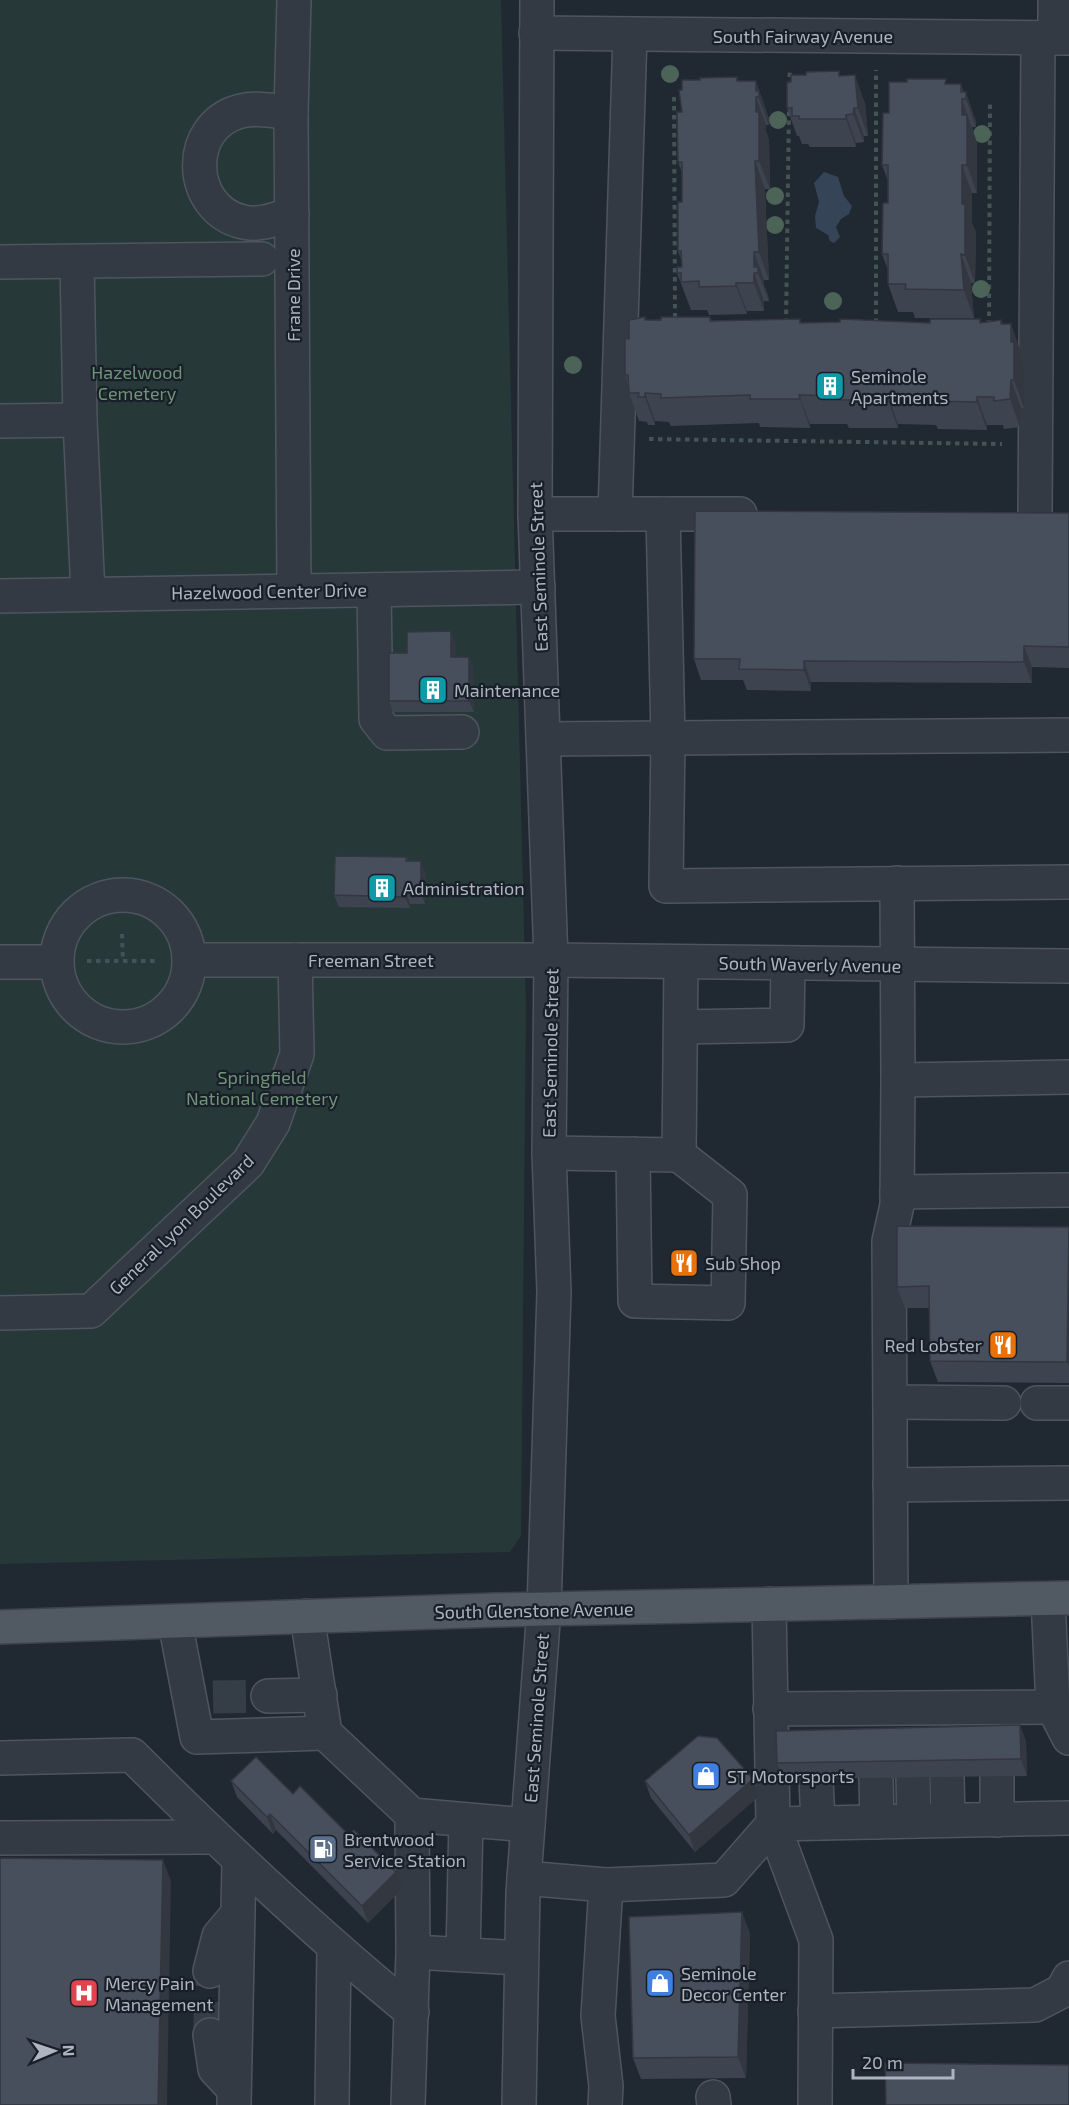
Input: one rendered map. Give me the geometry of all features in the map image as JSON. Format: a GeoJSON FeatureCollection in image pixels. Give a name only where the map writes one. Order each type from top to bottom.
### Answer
{"type":"FeatureCollection","features":[{"type":"Feature","properties":{"kind":"main road","name":"South Glenstone Avenue"},"geometry":{"type":"LineString","coordinates":[[0,1627],[544,1609],[1058,1599]]}},
{"type":"Feature","properties":{"kind":"street","name":"Frane Drive"},"geometry":{"type":"LineString","coordinates":[[294,0],[291,113],[294,591]]}},
{"type":"Feature","properties":{"kind":"street","name":"East Seminole Street"},"geometry":{"type":"LineString","coordinates":[[519,2105],[524,1878],[544,1609],[554,1292],[549,1153],[552,960],[535,514],[537,0]]}},
{"type":"Feature","properties":{"kind":"street"},"geometry":{"type":"LineString","coordinates":[[1055,0],[1035,444],[1023,516],[1069,516]]}},
{"type":"Feature","properties":{"kind":"street","name":"South Fairway Avenue"},"geometry":{"type":"LineString","coordinates":[[536,33],[1054,38]]}},
{"type":"Feature","properties":{"kind":"street"},"geometry":{"type":"LineString","coordinates":[[615,514],[630,34]]}},
{"type":"Feature","properties":{"kind":"street"},"geometry":{"type":"LineString","coordinates":[[291,113],[259,109],[240,111],[223,119],[209,132],[200,149],[198,168],[202,187],[211,203],[226,216],[244,223],[263,223],[292,214]]}},
{"type":"Feature","properties":{"kind":"street"},"geometry":{"type":"LineString","coordinates":[[0,262],[262,260]]}},
{"type":"Feature","properties":{"kind":"street"},"geometry":{"type":"LineString","coordinates":[[77,262],[80,420],[88,594]]}},
{"type":"Feature","properties":{"kind":"street"},"geometry":{"type":"LineString","coordinates":[[0,421],[80,420]]}},
{"type":"Feature","properties":{"kind":"street"},"geometry":{"type":"LineString","coordinates":[[535,514],[771,514]]}},
{"type":"Feature","properties":{"kind":"street"},"geometry":{"type":"LineString","coordinates":[[663,514],[668,737],[666,886],[1069,882]]}},
{"type":"Feature","properties":{"kind":"street","name":"Hazelwood Center Drive"},"geometry":{"type":"LineString","coordinates":[[0,596],[538,587]]}},
{"type":"Feature","properties":{"kind":"street"},"geometry":{"type":"LineString","coordinates":[[374,590],[376,719],[387,733],[462,732]]}},
{"type":"Feature","properties":{"kind":"street"},"geometry":{"type":"LineString","coordinates":[[543,739],[1069,735]]}},
{"type":"Feature","properties":{"kind":"street"},"geometry":{"type":"LineString","coordinates":[[891,1602],[888,1241],[897,1205],[897,883]]}},
{"type":"Feature","properties":{"kind":"street"},"geometry":{"type":"LineString","coordinates":[[122,894],[143,897],[162,906],[177,921],[187,939],[190,960],[186,983],[175,1004],[157,1019],[136,1027],[112,1027],[90,1020],[72,1005],[60,984],[56,962],[59,941],[68,922],[92,902],[102,897],[122,894]]}},
{"type":"Feature","properties":{"kind":"street","name":"Freeman Street"},"geometry":{"type":"LineString","coordinates":[[190,960],[552,960]]}},
{"type":"Feature","properties":{"kind":"street","name":"General Lyon Boulevard"},"geometry":{"type":"LineString","coordinates":[[0,1313],[91,1311],[248,1163],[273,1123],[297,1054],[295,960]]}},
{"type":"Feature","properties":{"kind":"street","name":"South Waverly Avenue"},"geometry":{"type":"LineString","coordinates":[[552,960],[1069,966]]}},
{"type":"Feature","properties":{"kind":"street"},"geometry":{"type":"LineString","coordinates":[[0,962],[56,962]]}},
{"type":"Feature","properties":{"kind":"street"},"geometry":{"type":"LineString","coordinates":[[680,1155],[681,962]]}},
{"type":"Feature","properties":{"kind":"street"},"geometry":{"type":"LineString","coordinates":[[681,1027],[787,1025],[788,963]]}},
{"type":"Feature","properties":{"kind":"street"},"geometry":{"type":"LineString","coordinates":[[898,1080],[1069,1077]]}},
{"type":"Feature","properties":{"kind":"street"},"geometry":{"type":"LineString","coordinates":[[549,1153],[633,1154],[680,1155],[730,1195],[728,1303],[635,1301],[633,1154]]}},
{"type":"Feature","properties":{"kind":"street"},"geometry":{"type":"LineString","coordinates":[[897,1192],[1069,1190]]}},
{"type":"Feature","properties":{"kind":"street"},"geometry":{"type":"LineString","coordinates":[[890,1402],[1004,1403]]}},
{"type":"Feature","properties":{"kind":"street"},"geometry":{"type":"LineString","coordinates":[[1037,1403],[1069,1403]]}},
{"type":"Feature","properties":{"kind":"street"},"geometry":{"type":"LineString","coordinates":[[890,1485],[1069,1483]]}},
{"type":"Feature","properties":{"kind":"street"},"geometry":{"type":"LineString","coordinates":[[1058,1599],[1053,1707],[1069,1738]]}},
{"type":"Feature","properties":{"kind":"street"},"geometry":{"type":"LineString","coordinates":[[769,1604],[773,1824],[816,1940],[815,2105]]}},
{"type":"Feature","properties":{"kind":"street"},"geometry":{"type":"LineString","coordinates":[[308,1616],[325,1733],[412,1815],[528,1825]]}},
{"type":"Feature","properties":{"kind":"street"},"geometry":{"type":"LineString","coordinates":[[175,1622],[201,1697],[197,1737],[325,1733]]}},
{"type":"Feature","properties":{"kind":"street"},"geometry":{"type":"LineString","coordinates":[[268,1696],[320,1695]]}},
{"type":"Feature","properties":{"kind":"street"},"geometry":{"type":"LineString","coordinates":[[995,1707],[996,1742]]}},
{"type":"Feature","properties":{"kind":"street"},"geometry":{"type":"LineString","coordinates":[[770,1710],[814,1723],[911,1722],[946,1708],[1053,1707]]}},
{"type":"Feature","properties":{"kind":"street"},"geometry":{"type":"LineString","coordinates":[[946,1708],[946,1744]]}},
{"type":"Feature","properties":{"kind":"street"},"geometry":{"type":"LineString","coordinates":[[0,1758],[132,1755],[239,1862],[334,1948],[412,2012]]}},
{"type":"Feature","properties":{"kind":"street"},"geometry":{"type":"LineString","coordinates":[[996,1776],[997,1820]]}},
{"type":"Feature","properties":{"kind":"street"},"geometry":{"type":"LineString","coordinates":[[913,1777],[914,1821]]}},
{"type":"Feature","properties":{"kind":"street"},"geometry":{"type":"LineString","coordinates":[[947,1777],[948,1820]]}},
{"type":"Feature","properties":{"kind":"street"},"geometry":{"type":"LineString","coordinates":[[876,1778],[877,1822]]}},
{"type":"Feature","properties":{"kind":"street"},"geometry":{"type":"LineString","coordinates":[[816,1779],[818,1823]]}},
{"type":"Feature","properties":{"kind":"street"},"geometry":{"type":"LineString","coordinates":[[408,2105],[413,1952],[412,1815]]}},
{"type":"Feature","properties":{"kind":"street"},"geometry":{"type":"LineString","coordinates":[[524,1878],[606,1885],[724,1880],[773,1824],[1069,1818]]}},
{"type":"Feature","properties":{"kind":"street"},"geometry":{"type":"LineString","coordinates":[[463,1954],[466,1820]]}},
{"type":"Feature","properties":{"kind":"street"},"geometry":{"type":"LineString","coordinates":[[0,1838],[214,1837]]}},
{"type":"Feature","properties":{"kind":"street"},"geometry":{"type":"LineString","coordinates":[[235,2097],[239,1862]]}},
{"type":"Feature","properties":{"kind":"street"},"geometry":{"type":"LineString","coordinates":[[605,2105],[606,2086],[598,2016],[606,1885]]}},
{"type":"Feature","properties":{"kind":"street"},"geometry":{"type":"LineString","coordinates":[[210,1971],[219,1936],[238,1914]]}},
{"type":"Feature","properties":{"kind":"street"},"geometry":{"type":"LineString","coordinates":[[332,2105],[334,1948]]}},
{"type":"Feature","properties":{"kind":"street"},"geometry":{"type":"LineString","coordinates":[[413,1952],[521,1958]]}},
{"type":"Feature","properties":{"kind":"street"},"geometry":{"type":"LineString","coordinates":[[815,2011],[1035,2005],[1062,1991],[1069,1978]]}},
{"type":"Feature","properties":{"kind":"street"},"geometry":{"type":"LineString","coordinates":[[210,2035],[215,2069],[235,2097]]}},
{"type":"Feature","properties":{"kind":"path"},"geometry":{"type":"LineString","coordinates":[[789,94],[790,36]]}},
{"type":"Feature","properties":{"kind":"path"},"geometry":{"type":"LineString","coordinates":[[876,36],[876,330]]}},
{"type":"Feature","properties":{"kind":"path"},"geometry":{"type":"LineString","coordinates":[[674,97],[675,329]]}},
{"type":"Feature","properties":{"kind":"path"},"geometry":{"type":"LineString","coordinates":[[988,332],[990,100]]}},
{"type":"Feature","properties":{"kind":"path"},"geometry":{"type":"LineString","coordinates":[[786,330],[789,106]]}},
{"type":"Feature","properties":{"kind":"path"},"geometry":{"type":"LineString","coordinates":[[618,438],[1035,444]]}},
{"type":"Feature","properties":{"kind":"path"},"geometry":{"type":"LineString","coordinates":[[122,934],[123,961]]}},
{"type":"Feature","properties":{"kind":"path"},"geometry":{"type":"LineString","coordinates":[[56,962],[190,960]]}},
{"type":"Feature","properties":{"kind":"green space","name":"Springfield National Cemetery"},"geometry":{"type":"Polygon","coordinates":[[[0,0],[501,0],[526,1008],[521,1536],[510,1552],[0,1564],[0,0]]]}},
{"type":"Feature","properties":{"kind":"water"},"geometry":{"type":"Polygon","coordinates":[[[824,172],[838,177],[844,196],[852,206],[849,214],[841,219],[836,227],[840,237],[834,243],[830,241],[828,235],[816,228],[815,216],[819,202],[814,183],[824,172]]]}},
{"type":"Feature","properties":{"kind":"building"},"geometry":{"type":"Polygon","coordinates":[[[839,71],[839,76],[855,75],[858,108],[854,108],[853,114],[846,115],[846,119],[799,119],[799,116],[792,116],[792,108],[787,108],[787,83],[791,82],[791,75],[839,71]]]}},
{"type":"Feature","properties":{"kind":"building"},"geometry":{"type":"Polygon","coordinates":[[[737,77],[737,81],[756,81],[756,91],[759,91],[759,97],[756,97],[756,112],[759,112],[759,161],[755,161],[759,252],[754,252],[754,267],[758,267],[758,273],[754,273],[754,283],[699,287],[699,281],[681,282],[681,273],[677,273],[677,267],[682,267],[681,251],[678,251],[678,202],[682,202],[682,162],[678,162],[677,112],[682,112],[679,90],[682,90],[682,80],[737,77]]]}},
{"type":"Feature","properties":{"kind":"building","name":"Seminole Apartments"},"geometry":{"type":"Polygon","coordinates":[[[907,79],[946,79],[945,84],[961,84],[961,92],[966,92],[966,99],[962,99],[962,115],[967,115],[967,165],[962,165],[965,255],[961,254],[964,290],[905,289],[906,284],[888,284],[888,254],[882,254],[883,203],[888,203],[888,165],[882,165],[883,113],[889,113],[889,82],[907,82],[907,79]]]}},
{"type":"Feature","properties":{"kind":"building","name":"Seminole Apartments"},"geometry":{"type":"Polygon","coordinates":[[[645,317],[645,320],[661,320],[661,317],[710,317],[710,321],[800,319],[800,323],[840,322],[840,319],[930,323],[930,319],[980,319],[980,323],[1001,320],[1001,324],[1011,324],[1011,342],[1014,342],[1014,380],[1011,380],[1010,399],[994,401],[994,397],[977,397],[977,402],[928,401],[928,397],[888,396],[888,400],[839,400],[839,396],[799,395],[800,399],[750,399],[750,395],[661,398],[661,394],[645,393],[645,397],[638,397],[639,393],[629,393],[628,375],[625,375],[625,338],[629,339],[629,320],[645,317]]]}},
{"type":"Feature","properties":{"kind":"building"},"geometry":{"type":"Polygon","coordinates":[[[695,511],[1069,513],[1069,647],[1024,646],[1024,662],[804,661],[804,670],[739,669],[740,659],[694,659],[695,511]]]}},
{"type":"Feature","properties":{"kind":"building","name":"Maintenance"},"geometry":{"type":"Polygon","coordinates":[[[451,631],[451,657],[469,657],[469,701],[389,701],[389,653],[407,653],[407,632],[451,631]]]}},
{"type":"Feature","properties":{"kind":"building","name":"Administration"},"geometry":{"type":"Polygon","coordinates":[[[335,856],[407,857],[406,861],[421,861],[421,893],[406,892],[405,897],[334,895],[335,856]]]}},
{"type":"Feature","properties":{"kind":"building","name":"Red Lobster"},"geometry":{"type":"Polygon","coordinates":[[[897,1226],[1069,1227],[1067,1362],[930,1361],[929,1286],[897,1287],[897,1226]]]}},
{"type":"Feature","properties":{"kind":"building"},"geometry":{"type":"Polygon","coordinates":[[[1020,1725],[1021,1759],[777,1763],[776,1731],[1020,1725]]]}},
{"type":"Feature","properties":{"kind":"building"},"geometry":{"type":"Polygon","coordinates":[[[698,1736],[717,1738],[753,1779],[689,1835],[645,1781],[698,1736]]]}},
{"type":"Feature","properties":{"kind":"building","name":"Brentwood Service Station"},"geometry":{"type":"Polygon","coordinates":[[[256,1757],[293,1794],[300,1786],[349,1835],[354,1830],[396,1872],[362,1906],[270,1814],[267,1817],[231,1781],[256,1757]]]}},
{"type":"Feature","properties":{"kind":"building","name":"Mercy Pain Management"},"geometry":{"type":"Polygon","coordinates":[[[0,1858],[163,1860],[158,2105],[0,2105],[0,1858]]]}},
{"type":"Feature","properties":{"kind":"building"},"geometry":{"type":"Polygon","coordinates":[[[742,1912],[738,2057],[633,2058],[629,1917],[742,1912]]]}},
{"type":"Feature","properties":{"kind":"building"},"geometry":{"type":"Polygon","coordinates":[[[885,2063],[1069,2065],[1069,2105],[886,2105],[885,2063]]]}},
{"type":"Feature","properties":{"kind":"tunnel"},"geometry":{"type":"LineString","coordinates":[[213,1697],[268,1696]]}},
{"type":"Feature","properties":{"kind":"tunnel"},"geometry":{"type":"LineString","coordinates":[[210,1971],[210,2035]]}},
{"type":"Feature","properties":{"kind":"place","name":"Seminole Apartments"},"geometry":{"type":"Point","coordinates":[830,386]}},
{"type":"Feature","properties":{"kind":"place","name":"Maintenance"},"geometry":{"type":"Point","coordinates":[433,690]}},
{"type":"Feature","properties":{"kind":"place","name":"Administration"},"geometry":{"type":"Point","coordinates":[382,888]}},
{"type":"Feature","properties":{"kind":"place","name":"Sub Shop"},"geometry":{"type":"Point","coordinates":[684,1263]}},
{"type":"Feature","properties":{"kind":"place","name":"Red Lobster"},"geometry":{"type":"Point","coordinates":[1003,1345]}},
{"type":"Feature","properties":{"kind":"place","name":"ST Motorsports"},"geometry":{"type":"Point","coordinates":[706,1776]}},
{"type":"Feature","properties":{"kind":"place","name":"Brentwood Service Station"},"geometry":{"type":"Point","coordinates":[323,1849]}},
{"type":"Feature","properties":{"kind":"place","name":"Seminole Decor Center"},"geometry":{"type":"Point","coordinates":[660,1983]}},
{"type":"Feature","properties":{"kind":"place","name":"Mercy Pain Management"},"geometry":{"type":"Point","coordinates":[84,1993]}},
{"type":"Feature","properties":{"kind":"park label","name":"Hazelwood Cemetery"},"geometry":{"type":"Point","coordinates":[137,382]}}]}
